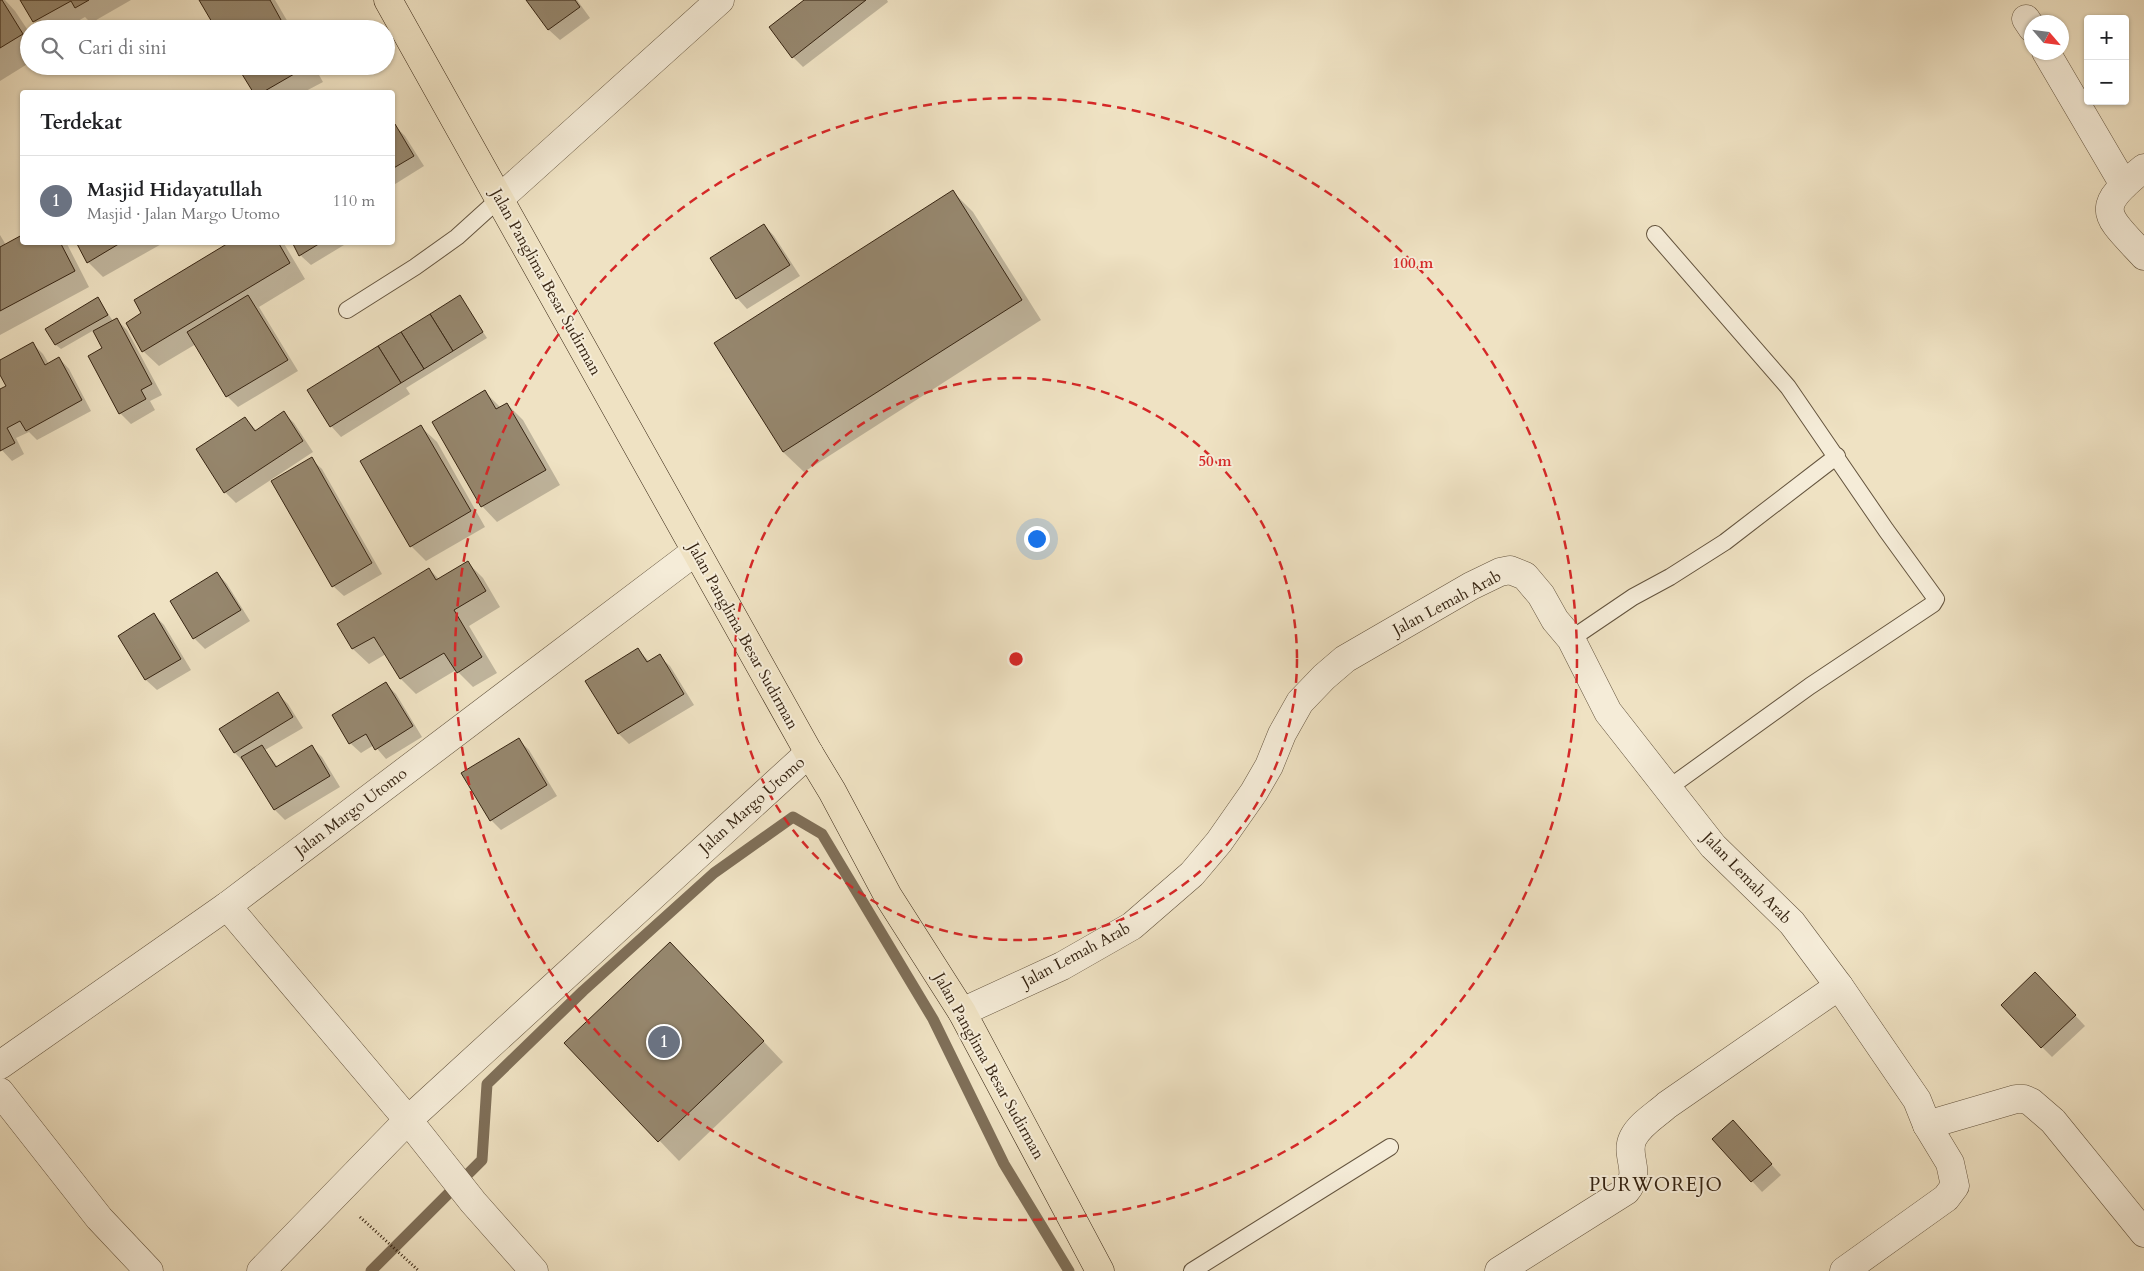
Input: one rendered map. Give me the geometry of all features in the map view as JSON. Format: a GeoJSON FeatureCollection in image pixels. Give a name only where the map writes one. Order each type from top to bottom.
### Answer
{"type":"FeatureCollection","features":[{"type":"Feature","properties":{"kind":"main road","name":"Jalan Panglima Besar Sudirman"},"geometry":{"type":"LineString","coordinates":[[388,0],[832,791],[888,896],[962,1012],[1100,1271]]}},
{"type":"Feature","properties":{"kind":"street"},"geometry":{"type":"LineString","coordinates":[[499,199],[720,0]]}},
{"type":"Feature","properties":{"kind":"street"},"geometry":{"type":"LineString","coordinates":[[2052,60],[2134,176],[2111,200],[2109,209],[2117,227],[2144,256]]}},
{"type":"Feature","properties":{"kind":"street","name":"Jalan Margo Utomo"},"geometry":{"type":"LineString","coordinates":[[0,1065],[227,906],[696,551]]}},
{"type":"Feature","properties":{"kind":"street","name":"Jalan Lemah Arab"},"geometry":{"type":"LineString","coordinates":[[962,1012],[1062,966],[1132,926],[1192,874],[1219,842],[1254,792],[1269,766],[1282,734],[1300,702],[1345,659],[1471,586],[1500,572],[1510,570],[1525,576],[1541,595],[1555,620],[1571,640],[1608,712],[1667,789],[1713,846],[1792,923],[1839,986],[1917,1100],[1927,1125],[1950,1163],[1954,1186],[1946,1198],[1844,1271]]}},
{"type":"Feature","properties":{"kind":"street","name":"Jalan Margo Utomo"},"geometry":{"type":"LineString","coordinates":[[261,1271],[408,1120],[809,753]]}},
{"type":"Feature","properties":{"kind":"street"},"geometry":{"type":"LineString","coordinates":[[227,906],[408,1120],[473,1202],[534,1271]]}},
{"type":"Feature","properties":{"kind":"street"},"geometry":{"type":"LineString","coordinates":[[1500,1271],[1626,1191],[1634,1180],[1632,1139],[1642,1126],[1667,1105],[1839,986]]}},
{"type":"Feature","properties":{"kind":"street"},"geometry":{"type":"LineString","coordinates":[[0,1092],[99,1218],[149,1271]]}},
{"type":"Feature","properties":{"kind":"street"},"geometry":{"type":"LineString","coordinates":[[1927,1125],[2016,1099],[2024,1099],[2031,1102],[2053,1121],[2144,1233]]}},
{"type":"Feature","properties":{"kind":"lane"},"geometry":{"type":"LineString","coordinates":[[347,310],[415,267],[457,237],[499,199]]}},
{"type":"Feature","properties":{"kind":"lane"},"geometry":{"type":"LineString","coordinates":[[1655,234],[1788,387],[1886,530],[1936,599],[1933,604],[1810,686],[1667,789]]}},
{"type":"Feature","properties":{"kind":"lane"},"geometry":{"type":"LineString","coordinates":[[1571,640],[1633,597],[1670,577],[1725,542],[1837,456]]}},
{"type":"Feature","properties":{"kind":"lane"},"geometry":{"type":"LineString","coordinates":[[1192,1271],[1390,1147]]}},
{"type":"Feature","properties":{"kind":"path"},"geometry":{"type":"LineString","coordinates":[[384,1238],[419,1271]]}},
{"type":"Feature","properties":{"kind":"building"},"geometry":{"type":"Polygon","coordinates":[[[0,0],[2,0],[20,29],[20,36],[0,48],[0,0]]]}},
{"type":"Feature","properties":{"kind":"building"},"geometry":{"type":"Polygon","coordinates":[[[20,0],[89,0],[75,8],[71,1],[37,20],[32,20],[20,0]]]}},
{"type":"Feature","properties":{"kind":"building"},"geometry":{"type":"Polygon","coordinates":[[[199,0],[270,0],[281,20],[211,20],[199,0]]]}},
{"type":"Feature","properties":{"kind":"building"},"geometry":{"type":"Polygon","coordinates":[[[526,0],[575,0],[580,7],[548,30],[526,0]]]}},
{"type":"Feature","properties":{"kind":"building"},"geometry":{"type":"Polygon","coordinates":[[[804,0],[866,0],[792,58],[769,27],[804,0]]]}},
{"type":"Feature","properties":{"kind":"building"},"geometry":{"type":"Polygon","coordinates":[[[243,75],[292,75],[266,90],[252,90],[243,75]]]}},
{"type":"Feature","properties":{"kind":"building"},"geometry":{"type":"Polygon","coordinates":[[[395,124],[414,156],[395,167],[395,124]]]}},
{"type":"Feature","properties":{"kind":"building"},"geometry":{"type":"Polygon","coordinates":[[[953,190],[1022,300],[783,452],[714,343],[953,190]]]}},
{"type":"Feature","properties":{"kind":"building"},"geometry":{"type":"Polygon","coordinates":[[[764,224],[790,265],[736,299],[710,258],[764,224]]]}},
{"type":"Feature","properties":{"kind":"building"},"geometry":{"type":"Polygon","coordinates":[[[20,236],[20,245],[62,245],[75,271],[0,311],[0,247],[20,236]]]}},
{"type":"Feature","properties":{"kind":"building"},"geometry":{"type":"Polygon","coordinates":[[[78,245],[117,245],[87,263],[78,245]]]}},
{"type":"Feature","properties":{"kind":"building"},"geometry":{"type":"Polygon","coordinates":[[[225,245],[280,245],[290,263],[142,352],[126,323],[141,313],[134,300],[225,245]]]}},
{"type":"Feature","properties":{"kind":"building"},"geometry":{"type":"Polygon","coordinates":[[[294,245],[317,245],[299,256],[294,245]]]}},
{"type":"Feature","properties":{"kind":"building"},"geometry":{"type":"Polygon","coordinates":[[[248,295],[288,360],[226,397],[187,332],[248,295]]]}},
{"type":"Feature","properties":{"kind":"building"},"geometry":{"type":"Polygon","coordinates":[[[460,295],[483,332],[453,351],[430,314],[460,295]]]}},
{"type":"Feature","properties":{"kind":"building"},"geometry":{"type":"Polygon","coordinates":[[[98,297],[108,315],[55,345],[45,329],[98,297]]]}},
{"type":"Feature","properties":{"kind":"building"},"geometry":{"type":"Polygon","coordinates":[[[430,314],[453,351],[424,369],[401,332],[430,314]]]}},
{"type":"Feature","properties":{"kind":"building"},"geometry":{"type":"Polygon","coordinates":[[[117,318],[152,384],[141,390],[146,399],[119,414],[88,356],[102,348],[93,331],[117,318]]]}},
{"type":"Feature","properties":{"kind":"building"},"geometry":{"type":"Polygon","coordinates":[[[401,332],[424,369],[401,383],[378,346],[401,332]]]}},
{"type":"Feature","properties":{"kind":"building"},"geometry":{"type":"Polygon","coordinates":[[[33,342],[45,365],[59,357],[82,400],[26,431],[20,421],[7,428],[15,443],[0,451],[0,389],[6,386],[0,375],[0,360],[33,342]]]}},
{"type":"Feature","properties":{"kind":"building"},"geometry":{"type":"Polygon","coordinates":[[[378,346],[401,383],[330,427],[307,390],[378,346]]]}},
{"type":"Feature","properties":{"kind":"building"},"geometry":{"type":"Polygon","coordinates":[[[485,390],[496,409],[507,403],[546,470],[481,507],[432,422],[485,390]]]}},
{"type":"Feature","properties":{"kind":"building"},"geometry":{"type":"Polygon","coordinates":[[[284,411],[303,441],[224,493],[196,449],[245,417],[255,431],[284,411]]]}},
{"type":"Feature","properties":{"kind":"building"},"geometry":{"type":"Polygon","coordinates":[[[421,425],[471,511],[410,547],[360,461],[421,425]]]}},
{"type":"Feature","properties":{"kind":"building"},"geometry":{"type":"Polygon","coordinates":[[[312,457],[372,563],[332,587],[271,481],[312,457]]]}},
{"type":"Feature","properties":{"kind":"building"},"geometry":{"type":"Polygon","coordinates":[[[468,561],[486,591],[454,610],[482,657],[457,673],[444,653],[400,679],[374,637],[352,649],[337,624],[429,568],[436,580],[468,561]]]}},
{"type":"Feature","properties":{"kind":"building"},"geometry":{"type":"Polygon","coordinates":[[[217,572],[241,610],[193,639],[170,601],[217,572]]]}},
{"type":"Feature","properties":{"kind":"building"},"geometry":{"type":"Polygon","coordinates":[[[154,613],[181,659],[145,680],[118,636],[154,613]]]}},
{"type":"Feature","properties":{"kind":"building"},"geometry":{"type":"Polygon","coordinates":[[[638,648],[647,662],[660,654],[684,694],[618,734],[585,681],[638,648]]]}},
{"type":"Feature","properties":{"kind":"building"},"geometry":{"type":"Polygon","coordinates":[[[386,682],[413,726],[375,750],[366,734],[349,744],[332,715],[386,682]]]}},
{"type":"Feature","properties":{"kind":"building"},"geometry":{"type":"Polygon","coordinates":[[[278,692],[293,717],[234,753],[219,729],[278,692]]]}},
{"type":"Feature","properties":{"kind":"building"},"geometry":{"type":"Polygon","coordinates":[[[519,738],[547,785],[490,821],[461,773],[519,738]]]}},
{"type":"Feature","properties":{"kind":"building"},"geometry":{"type":"Polygon","coordinates":[[[262,745],[276,767],[312,745],[330,776],[274,810],[241,757],[262,745]]]}},
{"type":"Feature","properties":{"kind":"building"},"geometry":{"type":"Polygon","coordinates":[[[670,942],[764,1041],[658,1142],[564,1043],[670,942]]]}},
{"type":"Feature","properties":{"kind":"building"},"geometry":{"type":"Polygon","coordinates":[[[2035,972],[2076,1015],[2041,1048],[2001,1005],[2035,972]]]}},
{"type":"Feature","properties":{"kind":"building"},"geometry":{"type":"Polygon","coordinates":[[[1733,1120],[1772,1164],[1751,1182],[1712,1139],[1733,1120]]]}},
{"type":"Feature","properties":{"kind":"waterway"},"geometry":{"type":"LineString","coordinates":[[371,1271],[482,1160],[487,1084],[583,991],[714,873],[793,817],[822,834],[933,1019],[1004,1164],[1069,1271]]}},
{"type":"Feature","properties":{"kind":"place","name":"Masjid Hidayatullah"},"geometry":{"type":"Point","coordinates":[664,1042]}},
{"type":"Feature","properties":{"kind":"district","name":"PURWOREJO"},"geometry":{"type":"Point","coordinates":[1656,1185]}}]}
